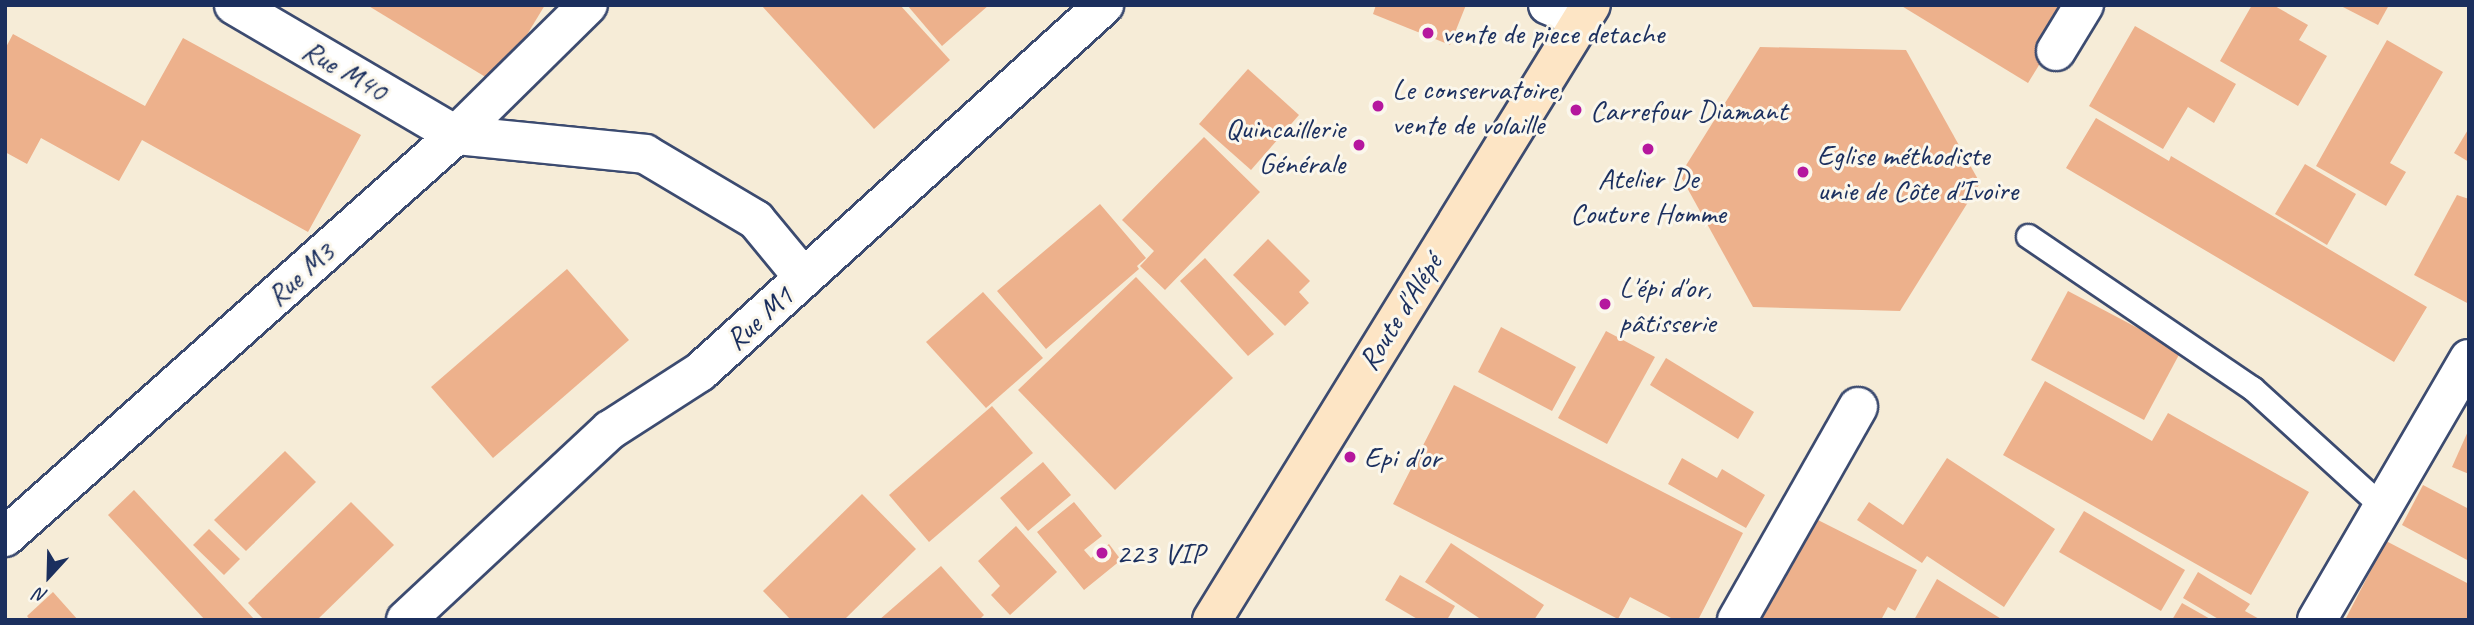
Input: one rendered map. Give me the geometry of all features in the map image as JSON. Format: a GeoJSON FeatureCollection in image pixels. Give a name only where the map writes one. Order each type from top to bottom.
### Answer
{"type":"FeatureCollection","features":[{"type":"Feature","properties":{"kind":"main road","name":"Route d'Alépé"},"geometry":{"type":"LineString","coordinates":[[1212,620],[1573,10]]}},
{"type":"Feature","properties":{"kind":"street","name":"Rue M40"},"geometry":{"type":"LineString","coordinates":[[234,5],[456,135]]}},
{"type":"Feature","properties":{"kind":"street","name":"Rue M3"},"geometry":{"type":"LineString","coordinates":[[5,537],[456,135],[588,5]]}},
{"type":"Feature","properties":{"kind":"street","name":"Rue M1"},"geometry":{"type":"LineString","coordinates":[[406,620],[610,430],[700,372],[1104,5]]}},
{"type":"Feature","properties":{"kind":"street"},"geometry":{"type":"LineString","coordinates":[[2056,51],[2084,5]]}},
{"type":"Feature","properties":{"kind":"street"},"geometry":{"type":"LineString","coordinates":[[456,135],[645,154],[756,219],[804,278]]}},
{"type":"Feature","properties":{"kind":"street"},"geometry":{"type":"LineString","coordinates":[[2317,620],[2469,359]]}},
{"type":"Feature","properties":{"kind":"street"},"geometry":{"type":"LineString","coordinates":[[1737,620],[1858,407]]}},
{"type":"Feature","properties":{"kind":"lane"},"geometry":{"type":"LineString","coordinates":[[2028,236],[2252,388],[2383,507]]}},
{"type":"Feature","properties":{"kind":"building"},"geometry":{"type":"Polygon","coordinates":[[[367,5],[545,5],[497,84],[367,5]]]}},
{"type":"Feature","properties":{"kind":"building"},"geometry":{"type":"Polygon","coordinates":[[[761,5],[900,5],[950,60],[874,129],[761,5]]]}},
{"type":"Feature","properties":{"kind":"building"},"geometry":{"type":"Polygon","coordinates":[[[907,5],[989,5],[942,46],[907,5]]]}},
{"type":"Feature","properties":{"kind":"building"},"geometry":{"type":"Polygon","coordinates":[[[1376,5],[1466,5],[1450,45],[1373,14],[1376,5]]]}},
{"type":"Feature","properties":{"kind":"building"},"geometry":{"type":"Polygon","coordinates":[[[1900,5],[2076,5],[2028,83],[1900,5]]]}},
{"type":"Feature","properties":{"kind":"building"},"geometry":{"type":"Polygon","coordinates":[[[2252,5],[2273,5],[2308,25],[2299,40],[2327,56],[2298,106],[2220,61],[2252,5]]]}},
{"type":"Feature","properties":{"kind":"building"},"geometry":{"type":"Polygon","coordinates":[[[2339,5],[2389,5],[2378,25],[2339,5]]]}},
{"type":"Feature","properties":{"kind":"building"},"geometry":{"type":"Polygon","coordinates":[[[2135,26],[2236,84],[2214,123],[2188,107],[2163,149],[2089,106],[2135,26]]]}},
{"type":"Feature","properties":{"kind":"building"},"geometry":{"type":"Polygon","coordinates":[[[13,34],[145,106],[183,38],[361,135],[308,232],[142,140],[119,181],[41,138],[27,164],[5,152],[5,49],[13,34]]]}},
{"type":"Feature","properties":{"kind":"building"},"geometry":{"type":"Polygon","coordinates":[[[2387,40],[2443,72],[2390,163],[2406,172],[2386,206],[2316,166],[2387,40]]]}},
{"type":"Feature","properties":{"kind":"building"},"geometry":{"type":"Polygon","coordinates":[[[1760,47],[1906,50],[1980,183],[1900,311],[1753,307],[1680,175],[1760,47]]]}},
{"type":"Feature","properties":{"kind":"building"},"geometry":{"type":"Polygon","coordinates":[[[1248,69],[1299,115],[1251,170],[1199,124],[1248,69]]]}},
{"type":"Feature","properties":{"kind":"building"},"geometry":{"type":"Polygon","coordinates":[[[2096,118],[2169,161],[2171,156],[2427,307],[2394,362],[2066,168],[2096,118]]]}},
{"type":"Feature","properties":{"kind":"building"},"geometry":{"type":"Polygon","coordinates":[[[2469,128],[2469,162],[2454,153],[2469,128]]]}},
{"type":"Feature","properties":{"kind":"building"},"geometry":{"type":"Polygon","coordinates":[[[1204,137],[1260,192],[1165,290],[1140,266],[1154,251],[1122,220],[1204,137]]]}},
{"type":"Feature","properties":{"kind":"building"},"geometry":{"type":"Polygon","coordinates":[[[2305,164],[2356,194],[2327,245],[2275,214],[2305,164]]]}},
{"type":"Feature","properties":{"kind":"building"},"geometry":{"type":"Polygon","coordinates":[[[2457,195],[2469,199],[2469,304],[2414,275],[2457,195]]]}},
{"type":"Feature","properties":{"kind":"building"},"geometry":{"type":"Polygon","coordinates":[[[1100,204],[1146,258],[1137,266],[1139,269],[1046,349],[997,291],[1100,204]]]}},
{"type":"Feature","properties":{"kind":"building"},"geometry":{"type":"Polygon","coordinates":[[[1268,239],[1310,281],[1299,292],[1309,303],[1285,326],[1233,275],[1268,239]]]}},
{"type":"Feature","properties":{"kind":"building"},"geometry":{"type":"Polygon","coordinates":[[[1205,258],[1274,334],[1248,356],[1180,281],[1205,258]]]}},
{"type":"Feature","properties":{"kind":"building"},"geometry":{"type":"Polygon","coordinates":[[[567,269],[629,340],[493,458],[431,387],[567,269]]]}},
{"type":"Feature","properties":{"kind":"building"},"geometry":{"type":"Polygon","coordinates":[[[1136,277],[1233,378],[1115,490],[1018,390],[1136,277]]]}},
{"type":"Feature","properties":{"kind":"building"},"geometry":{"type":"Polygon","coordinates":[[[2068,291],[2181,351],[2144,420],[2031,360],[2068,291]]]}},
{"type":"Feature","properties":{"kind":"building"},"geometry":{"type":"Polygon","coordinates":[[[983,292],[1043,358],[986,408],[926,342],[983,292]]]}},
{"type":"Feature","properties":{"kind":"building"},"geometry":{"type":"Polygon","coordinates":[[[1501,327],[1576,367],[1552,411],[1478,372],[1501,327]]]}},
{"type":"Feature","properties":{"kind":"building"},"geometry":{"type":"Polygon","coordinates":[[[1606,331],[1655,357],[1607,444],[1558,418],[1606,331]]]}},
{"type":"Feature","properties":{"kind":"building"},"geometry":{"type":"Polygon","coordinates":[[[1666,358],[1754,412],[1738,439],[1650,385],[1666,358]]]}},
{"type":"Feature","properties":{"kind":"building"},"geometry":{"type":"Polygon","coordinates":[[[2045,381],[2152,441],[2168,413],[2309,492],[2251,595],[2003,455],[2045,381]]]}},
{"type":"Feature","properties":{"kind":"building"},"geometry":{"type":"Polygon","coordinates":[[[1454,385],[1743,533],[1698,620],[1675,620],[1630,597],[1618,619],[1393,504],[1454,385]]]}},
{"type":"Feature","properties":{"kind":"building"},"geometry":{"type":"Polygon","coordinates":[[[992,406],[1033,453],[929,542],[889,495],[992,406]]]}},
{"type":"Feature","properties":{"kind":"building"},"geometry":{"type":"Polygon","coordinates":[[[2469,429],[2469,474],[2452,467],[2469,429]]]}},
{"type":"Feature","properties":{"kind":"building"},"geometry":{"type":"Polygon","coordinates":[[[285,451],[316,482],[246,551],[214,520],[285,451]]]}},
{"type":"Feature","properties":{"kind":"building"},"geometry":{"type":"Polygon","coordinates":[[[1682,458],[1717,478],[1722,469],[1765,495],[1746,528],[1668,484],[1682,458]]]}},
{"type":"Feature","properties":{"kind":"building"},"geometry":{"type":"Polygon","coordinates":[[[1947,458],[2055,529],[2004,607],[1927,556],[1922,563],[1857,520],[1869,502],[1903,525],[1947,458]]]}},
{"type":"Feature","properties":{"kind":"building"},"geometry":{"type":"Polygon","coordinates":[[[1043,462],[1071,495],[1028,531],[1000,498],[1043,462]]]}},
{"type":"Feature","properties":{"kind":"building"},"geometry":{"type":"Polygon","coordinates":[[[2423,485],[2469,509],[2469,561],[2402,525],[2423,485]]]}},
{"type":"Feature","properties":{"kind":"building"},"geometry":{"type":"Polygon","coordinates":[[[134,490],[255,620],[205,620],[108,515],[134,490]]]}},
{"type":"Feature","properties":{"kind":"building"},"geometry":{"type":"Polygon","coordinates":[[[862,494],[916,549],[844,620],[791,620],[763,591],[862,494]]]}},
{"type":"Feature","properties":{"kind":"building"},"geometry":{"type":"Polygon","coordinates":[[[351,502],[394,545],[317,620],[264,620],[248,603],[351,502]]]}},
{"type":"Feature","properties":{"kind":"building"},"geometry":{"type":"Polygon","coordinates":[[[1074,502],[1102,536],[1084,550],[1091,558],[1109,544],[1121,560],[1084,590],[1037,532],[1074,502]]]}},
{"type":"Feature","properties":{"kind":"building"},"geometry":{"type":"Polygon","coordinates":[[[2084,511],[2185,570],[2161,611],[2059,552],[2084,511]]]}},
{"type":"Feature","properties":{"kind":"building"},"geometry":{"type":"Polygon","coordinates":[[[1814,518],[1917,570],[1895,611],[1888,607],[1881,620],[1762,620],[1814,518]]]}},
{"type":"Feature","properties":{"kind":"building"},"geometry":{"type":"Polygon","coordinates":[[[1016,526],[1057,572],[1010,615],[991,595],[1000,586],[978,561],[1016,526]]]}},
{"type":"Feature","properties":{"kind":"building"},"geometry":{"type":"Polygon","coordinates":[[[209,529],[240,559],[224,575],[193,545],[209,529]]]}},
{"type":"Feature","properties":{"kind":"building"},"geometry":{"type":"Polygon","coordinates":[[[2386,541],[2469,584],[2469,620],[2345,620],[2386,541]]]}},
{"type":"Feature","properties":{"kind":"building"},"geometry":{"type":"Polygon","coordinates":[[[1451,543],[1544,605],[1534,620],[1482,620],[1425,582],[1451,543]]]}},
{"type":"Feature","properties":{"kind":"building"},"geometry":{"type":"Polygon","coordinates":[[[941,566],[984,615],[979,620],[879,620],[941,566]]]}},
{"type":"Feature","properties":{"kind":"building"},"geometry":{"type":"Polygon","coordinates":[[[2198,572],[2250,604],[2245,611],[2261,620],[2220,620],[2183,598],[2198,572]]]}},
{"type":"Feature","properties":{"kind":"building"},"geometry":{"type":"Polygon","coordinates":[[[1400,575],[1455,606],[1447,620],[1419,620],[1385,600],[1400,575]]]}},
{"type":"Feature","properties":{"kind":"building"},"geometry":{"type":"Polygon","coordinates":[[[1937,579],[2003,620],[1914,620],[1937,579]]]}},
{"type":"Feature","properties":{"kind":"building"},"geometry":{"type":"Polygon","coordinates":[[[53,592],[78,620],[30,620],[27,616],[53,592]]]}},
{"type":"Feature","properties":{"kind":"building"},"geometry":{"type":"Polygon","coordinates":[[[2182,603],[2212,620],[2172,620],[2182,603]]]}},
{"type":"Feature","properties":{"kind":"place","name":"vente de piece detache"},"geometry":{"type":"Point","coordinates":[1428,33]}},
{"type":"Feature","properties":{"kind":"place","name":"Le conservatoire, vente de volaille"},"geometry":{"type":"Point","coordinates":[1378,106]}},
{"type":"Feature","properties":{"kind":"place","name":"Carrefour Diamant"},"geometry":{"type":"Point","coordinates":[1576,110]}},
{"type":"Feature","properties":{"kind":"place","name":"Quincaillerie Générale"},"geometry":{"type":"Point","coordinates":[1359,145]}},
{"type":"Feature","properties":{"kind":"place","name":"Atelier De Couture Homme"},"geometry":{"type":"Point","coordinates":[1648,149]}},
{"type":"Feature","properties":{"kind":"place","name":"Eglise méthodiste unie de Côte d'Ivoire"},"geometry":{"type":"Point","coordinates":[1803,172]}},
{"type":"Feature","properties":{"kind":"place","name":"L'épi d'or, pâtisserie"},"geometry":{"type":"Point","coordinates":[1605,304]}},
{"type":"Feature","properties":{"kind":"place","name":"Epi d'or"},"geometry":{"type":"Point","coordinates":[1350,457]}},
{"type":"Feature","properties":{"kind":"place","name":"223 VIP"},"geometry":{"type":"Point","coordinates":[1102,553]}}]}
